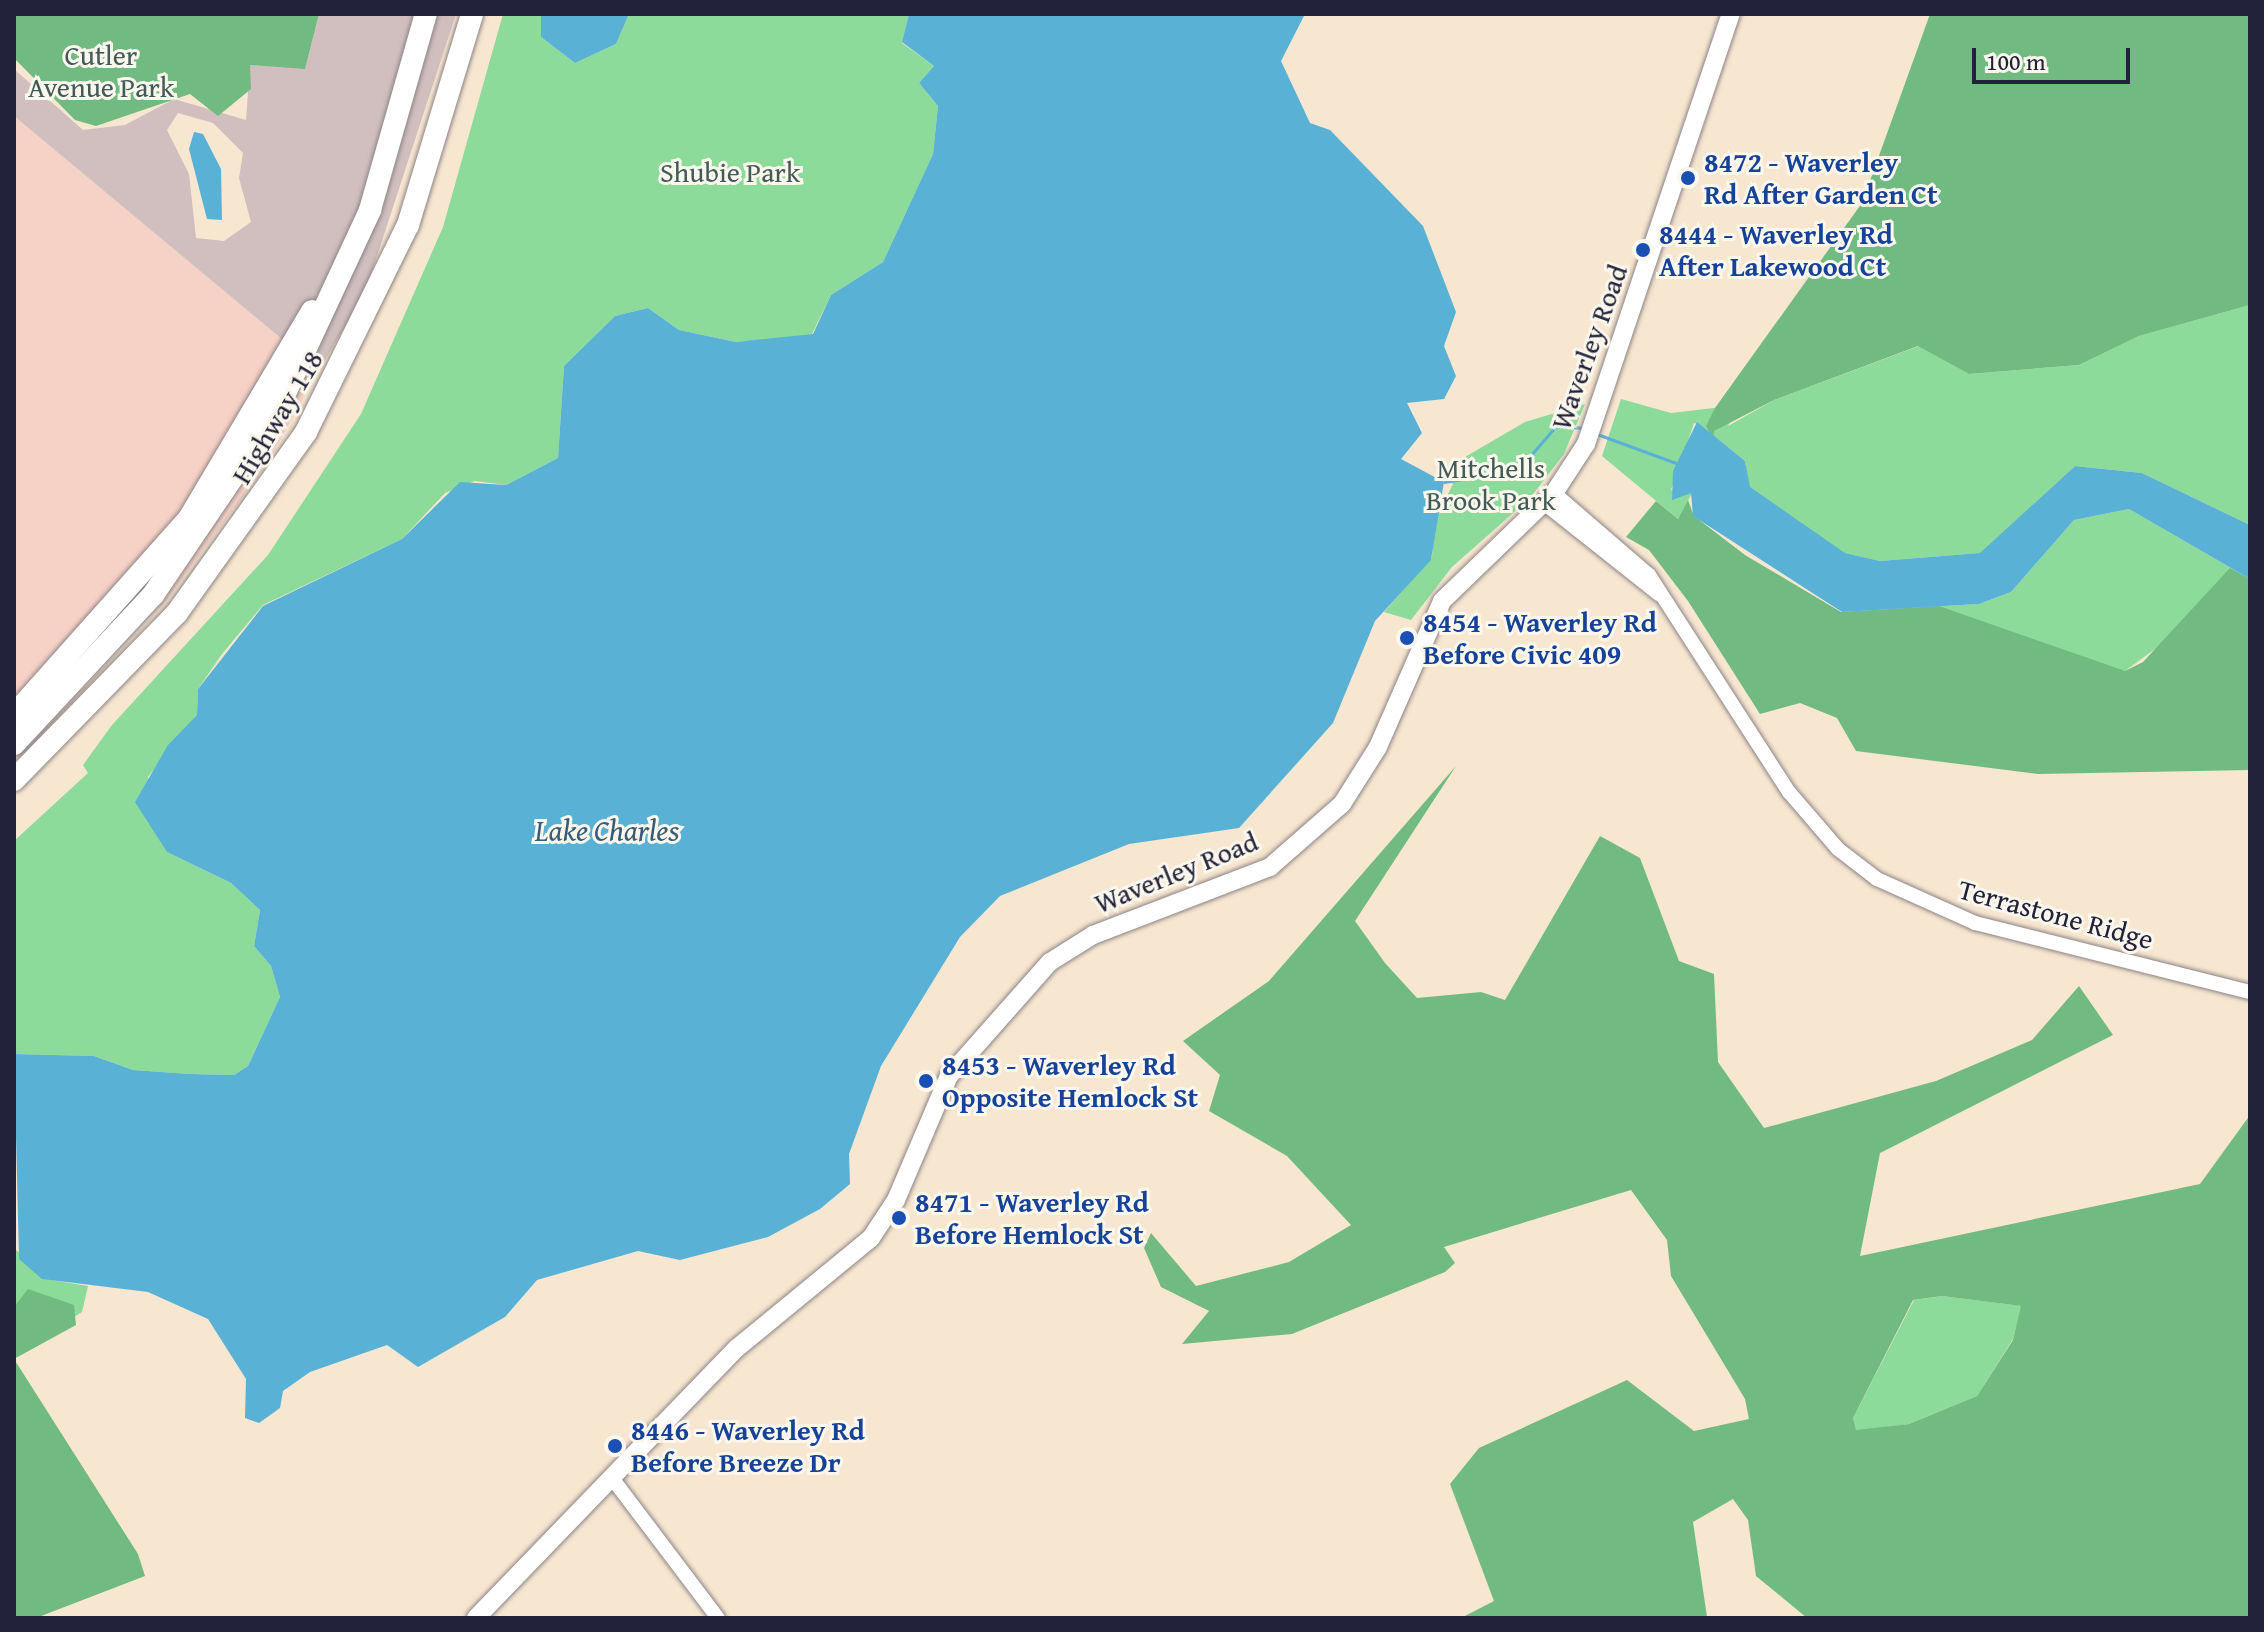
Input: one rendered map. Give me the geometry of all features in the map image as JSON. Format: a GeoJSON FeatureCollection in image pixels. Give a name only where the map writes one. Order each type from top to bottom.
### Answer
{"type":"FeatureCollection","features":[{"type":"Feature","properties":{"kind":"highway","name":"Highway 118"},"geometry":{"type":"LineString","coordinates":[[14,744],[153,595],[251,456],[328,313],[406,98],[426,14]]}},
{"type":"Feature","properties":{"kind":"highway","name":"Highway 118"},"geometry":{"type":"LineString","coordinates":[[14,780],[137,660],[251,518],[336,379],[408,225],[472,14]]}},
{"type":"Feature","properties":{"kind":"highway"},"geometry":{"type":"LineString","coordinates":[[14,715],[138,583],[237,447],[314,307],[406,98]]}},
{"type":"Feature","properties":{"kind":"highway"},"geometry":{"type":"LineString","coordinates":[[14,793],[144,665],[265,511],[363,344],[408,225]]}},
{"type":"Feature","properties":{"kind":"main road","name":"Waverley Road"},"geometry":{"type":"LineString","coordinates":[[476,1618],[737,1348],[871,1238],[896,1200],[949,1076],[1050,962],[1093,935],[1270,867],[1327,822],[1378,747],[1442,601],[1549,498],[1586,444],[1598,418],[1731,14]]}},
{"type":"Feature","properties":{"kind":"street","name":"Terrastone Ridge"},"geometry":{"type":"LineString","coordinates":[[1549,498],[1660,594],[1701,646],[1789,792],[1838,849],[1877,879],[1975,923],[2250,992]]}},
{"type":"Feature","properties":{"kind":"street"},"geometry":{"type":"LineString","coordinates":[[612,1478],[718,1618]]}},
{"type":"Feature","properties":{"kind":"shaded area"},"geometry":{"type":"Polygon","coordinates":[[[319,14],[456,14],[365,293],[319,370],[14,116],[14,69],[83,130],[125,125],[174,99],[246,120],[250,65],[305,68],[319,14]],[[178,113],[167,130],[189,174],[196,238],[224,241],[251,222],[239,178],[243,153],[213,123],[178,113]]]}},
{"type":"Feature","properties":{"kind":"shaded area"},"geometry":{"type":"Polygon","coordinates":[[[14,116],[319,370],[267,464],[166,601],[14,741],[14,116]]]}},
{"type":"Feature","properties":{"kind":"green space","name":"Cutler Avenue Park"},"geometry":{"type":"Polygon","coordinates":[[[14,14],[319,14],[305,69],[250,65],[251,89],[218,116],[190,94],[96,126],[75,120],[14,58],[14,14]]]}},
{"type":"Feature","properties":{"kind":"green space","name":"Shubie Park"},"geometry":{"type":"Polygon","coordinates":[[[503,14],[541,14],[541,37],[575,63],[616,44],[629,14],[909,14],[902,43],[934,66],[919,83],[938,106],[933,154],[883,262],[831,295],[811,336],[736,342],[679,330],[648,308],[615,316],[564,366],[558,458],[506,485],[475,481],[445,493],[402,539],[263,605],[222,654],[198,689],[197,715],[148,777],[167,852],[231,883],[260,910],[254,946],[271,966],[280,997],[248,1066],[234,1075],[190,1074],[133,1070],[94,1056],[14,1054],[14,841],[88,773],[83,765],[112,725],[268,555],[361,414],[443,227],[503,14]]]}},
{"type":"Feature","properties":{"kind":"green space"},"geometry":{"type":"Polygon","coordinates":[[[1930,14],[2250,14],[2250,305],[2139,336],[2079,365],[1969,374],[1918,346],[1774,400],[1714,431],[1713,439],[1706,426],[1715,408],[1862,203],[1930,14]]]}},
{"type":"Feature","properties":{"kind":"green space"},"geometry":{"type":"Polygon","coordinates":[[[2250,305],[2250,525],[2142,473],[2075,466],[1981,553],[1880,561],[1844,553],[1749,487],[1745,461],[1700,425],[1694,423],[1671,490],[1692,493],[1678,519],[1602,456],[1621,399],[1671,413],[1739,405],[1728,426],[1774,400],[1919,346],[1969,374],[2079,365],[2139,336],[2250,305]]]}},
{"type":"Feature","properties":{"kind":"green space","name":"Mitchells Brook Park"},"geometry":{"type":"Polygon","coordinates":[[[1585,404],[1564,454],[1530,498],[1452,567],[1411,620],[1384,612],[1432,557],[1435,520],[1453,484],[1441,471],[1525,422],[1585,404]]]}},
{"type":"Feature","properties":{"kind":"green space"},"geometry":{"type":"Polygon","coordinates":[[[1688,500],[1694,516],[1745,555],[1841,612],[1939,606],[2125,671],[2143,662],[2230,568],[2250,579],[2250,770],[2038,774],[1856,751],[1837,718],[1800,703],[1760,714],[1688,601],[1649,550],[1626,537],[1656,501],[1678,519],[1688,500]]]}},
{"type":"Feature","properties":{"kind":"green space"},"geometry":{"type":"Polygon","coordinates":[[[2129,509],[2250,579],[2125,671],[1842,612],[1979,604],[2011,592],[2074,520],[2129,509]]]}},
{"type":"Feature","properties":{"kind":"green space"},"geometry":{"type":"Polygon","coordinates":[[[1456,766],[1355,921],[1385,963],[1417,998],[1481,992],[1505,1000],[1600,836],[1640,858],[1679,961],[1714,974],[1718,1062],[1764,1128],[1936,1081],[2032,1040],[2079,986],[2113,1035],[1880,1153],[1860,1256],[2200,1184],[2250,1115],[2250,1618],[1807,1618],[1756,1576],[1748,1520],[1733,1499],[1693,1522],[1707,1617],[1461,1618],[1494,1601],[1450,1484],[1479,1448],[1627,1380],[1694,1431],[1749,1419],[1745,1399],[1671,1276],[1667,1240],[1631,1190],[1444,1247],[1455,1263],[1445,1272],[1292,1334],[1182,1344],[1209,1311],[1161,1287],[1144,1248],[1151,1233],[1196,1286],[1289,1262],[1351,1225],[1287,1156],[1209,1111],[1220,1075],[1183,1041],[1269,981],[1456,766]],[[1942,1296],[1913,1300],[1853,1418],[1856,1430],[1909,1424],[1977,1396],[2013,1340],[2021,1306],[1942,1296]]]}},
{"type":"Feature","properties":{"kind":"green space"},"geometry":{"type":"Polygon","coordinates":[[[14,1248],[46,1279],[88,1286],[82,1312],[14,1355],[14,1248]]]}},
{"type":"Feature","properties":{"kind":"green space"},"geometry":{"type":"Polygon","coordinates":[[[28,1289],[74,1305],[76,1325],[14,1359],[14,1307],[28,1289]]]}},
{"type":"Feature","properties":{"kind":"green space"},"geometry":{"type":"Polygon","coordinates":[[[1942,1296],[2022,1306],[2013,1339],[1977,1396],[1909,1424],[1856,1431],[1853,1418],[1914,1300],[1942,1296]]]}},
{"type":"Feature","properties":{"kind":"green space"},"geometry":{"type":"Polygon","coordinates":[[[14,1359],[138,1554],[145,1576],[36,1618],[14,1618],[14,1359]]]}},
{"type":"Feature","properties":{"kind":"water"},"geometry":{"type":"Polygon","coordinates":[[[541,14],[629,14],[616,44],[575,63],[541,37],[541,14]]]}},
{"type":"Feature","properties":{"kind":"water","name":"Lake Charles"},"geometry":{"type":"Polygon","coordinates":[[[909,14],[1305,14],[1281,61],[1310,123],[1330,130],[1423,226],[1456,312],[1444,346],[1456,376],[1444,399],[1407,403],[1422,433],[1401,459],[1444,482],[1431,560],[1375,621],[1333,723],[1239,828],[1129,844],[1000,896],[960,937],[881,1066],[849,1154],[850,1184],[820,1209],[768,1237],[680,1260],[638,1251],[537,1280],[505,1317],[418,1367],[387,1345],[310,1372],[283,1391],[280,1408],[259,1423],[245,1418],[246,1379],[208,1319],[148,1292],[42,1279],[19,1259],[14,1054],[94,1056],[133,1070],[190,1074],[234,1075],[248,1066],[280,997],[271,966],[254,946],[260,910],[231,883],[167,852],[135,802],[168,745],[197,715],[198,689],[263,606],[402,539],[460,482],[506,485],[558,458],[564,366],[615,316],[648,308],[679,330],[736,342],[813,334],[831,295],[883,262],[933,154],[938,106],[919,83],[934,66],[902,42],[909,14]]]}},
{"type":"Feature","properties":{"kind":"water"},"geometry":{"type":"Polygon","coordinates":[[[194,132],[203,134],[221,169],[222,220],[207,219],[189,149],[194,132]]]}},
{"type":"Feature","properties":{"kind":"water"},"geometry":{"type":"Polygon","coordinates":[[[1697,422],[1745,461],[1750,487],[1845,553],[1880,561],[1980,553],[2075,466],[2142,473],[2250,525],[2250,579],[2129,509],[2074,520],[2011,592],[1979,604],[1842,612],[1693,516],[1691,493],[1672,500],[1673,471],[1697,422]]]}},
{"type":"Feature","properties":{"kind":"waterway"},"geometry":{"type":"LineString","coordinates":[[1444,482],[1518,470],[1556,426],[1582,428]]}},
{"type":"Feature","properties":{"kind":"waterway"},"geometry":{"type":"LineString","coordinates":[[1597,434],[1676,463]]}},
{"type":"Feature","properties":{"kind":"place","name":"8472 - Waverley Rd After Garden Ct"},"geometry":{"type":"Point","coordinates":[1688,178]}},
{"type":"Feature","properties":{"kind":"place","name":"8444 - Waverley Rd After Lakewood Ct"},"geometry":{"type":"Point","coordinates":[1643,250]}},
{"type":"Feature","properties":{"kind":"place","name":"8454 - Waverley Rd Before Civic 409"},"geometry":{"type":"Point","coordinates":[1407,638]}},
{"type":"Feature","properties":{"kind":"place","name":"8453 - Waverley Rd Opposite Hemlock St"},"geometry":{"type":"Point","coordinates":[926,1081]}},
{"type":"Feature","properties":{"kind":"place","name":"8471 - Waverley Rd Before Hemlock St"},"geometry":{"type":"Point","coordinates":[899,1218]}},
{"type":"Feature","properties":{"kind":"place","name":"8446 - Waverley Rd Before Breeze Dr"},"geometry":{"type":"Point","coordinates":[615,1446]}}]}
